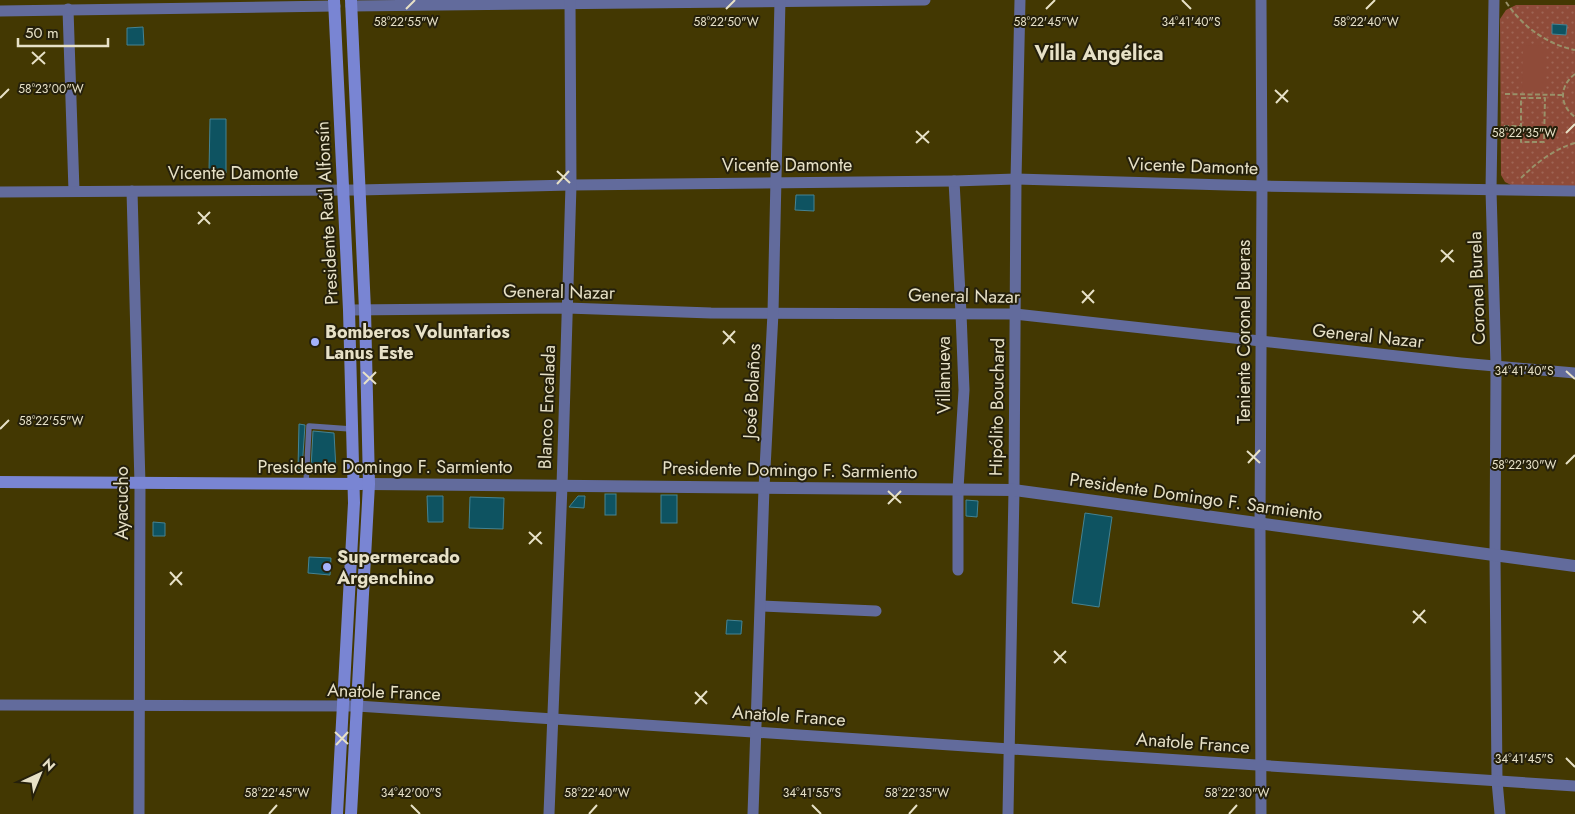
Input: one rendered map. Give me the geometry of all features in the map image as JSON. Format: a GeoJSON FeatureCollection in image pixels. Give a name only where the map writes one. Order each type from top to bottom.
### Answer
{"type":"FeatureCollection","features":[{"type":"Feature","properties":{"kind":"main road","name":"Presidente Raúl Alfonsín"},"geometry":{"type":"LineString","coordinates":[[334,3],[350,310],[354,484],[337,814]]}},
{"type":"Feature","properties":{"kind":"main road","name":"Presidente Raúl Alfonsín"},"geometry":{"type":"LineString","coordinates":[[350,814],[358,706],[369,484],[365,310],[351,3]]}},
{"type":"Feature","properties":{"kind":"main road","name":"Presidente Domingo F. Sarmiento"},"geometry":{"type":"LineString","coordinates":[[0,482],[369,484]]}},
{"type":"Feature","properties":{"kind":"street"},"geometry":{"type":"LineString","coordinates":[[351,3],[925,0]]}},
{"type":"Feature","properties":{"kind":"street","name":"Hipólito Bouchard"},"geometry":{"type":"LineString","coordinates":[[1008,814],[1020,0]]}},
{"type":"Feature","properties":{"kind":"street","name":"Teniente Coronel Bueras"},"geometry":{"type":"LineString","coordinates":[[1261,0],[1261,814]]}},
{"type":"Feature","properties":{"kind":"street","name":"Coronel Burela"},"geometry":{"type":"LineString","coordinates":[[1494,0],[1491,190],[1496,366],[1497,781],[1500,814]]}},
{"type":"Feature","properties":{"kind":"street","name":"José Bolaños"},"geometry":{"type":"LineString","coordinates":[[754,814],[764,488],[773,313],[780,1]]}},
{"type":"Feature","properties":{"kind":"street","name":"Blanco Encalada"},"geometry":{"type":"LineString","coordinates":[[549,814],[572,185],[570,2]]}},
{"type":"Feature","properties":{"kind":"street"},"geometry":{"type":"LineString","coordinates":[[0,11],[139,4],[334,3]]}},
{"type":"Feature","properties":{"kind":"street"},"geometry":{"type":"LineString","coordinates":[[68,9],[74,191]]}},
{"type":"Feature","properties":{"kind":"street","name":"Vicente Damonte"},"geometry":{"type":"LineString","coordinates":[[0,192],[359,190],[1016,179],[1262,186],[1575,191]]}},
{"type":"Feature","properties":{"kind":"street","name":"Villanueva"},"geometry":{"type":"LineString","coordinates":[[954,181],[964,390],[958,489],[958,570]]}},
{"type":"Feature","properties":{"kind":"street","name":"Ayacucho"},"geometry":{"type":"LineString","coordinates":[[132,191],[140,484],[139,814]]}},
{"type":"Feature","properties":{"kind":"street","name":"General Nazar"},"geometry":{"type":"LineString","coordinates":[[350,310],[567,308],[711,313],[1016,314],[1261,342],[1575,373]]}},
{"type":"Feature","properties":{"kind":"street","name":"Presidente Domingo F. Sarmiento"},"geometry":{"type":"LineString","coordinates":[[369,484],[1014,490],[1575,566]]}},
{"type":"Feature","properties":{"kind":"street"},"geometry":{"type":"LineString","coordinates":[[761,606],[876,611]]}},
{"type":"Feature","properties":{"kind":"street","name":"Anatole France"},"geometry":{"type":"LineString","coordinates":[[0,705],[358,706],[1575,786]]}},
{"type":"Feature","properties":{"kind":"lane"},"geometry":{"type":"LineString","coordinates":[[306,483],[309,426],[352,429]]}},
{"type":"Feature","properties":{"kind":"path"},"geometry":{"type":"LineString","coordinates":[[1504,0],[1520,21],[1535,32],[1552,43],[1575,50]]}},
{"type":"Feature","properties":{"kind":"path"},"geometry":{"type":"LineString","coordinates":[[1575,74],[1568,80],[1562,95],[1567,110],[1575,117]]}},
{"type":"Feature","properties":{"kind":"path"},"geometry":{"type":"LineString","coordinates":[[1492,93],[1562,95]]}},
{"type":"Feature","properties":{"kind":"path"},"geometry":{"type":"LineString","coordinates":[[1521,98],[1545,98],[1544,142],[1521,142],[1521,126],[1521,98]]}},
{"type":"Feature","properties":{"kind":"path"},"geometry":{"type":"LineString","coordinates":[[1492,126],[1521,126]]}},
{"type":"Feature","properties":{"kind":"path"},"geometry":{"type":"LineString","coordinates":[[1513,190],[1530,170],[1554,152],[1575,143]]}},
{"type":"Feature","properties":{"kind":"shaded area"},"geometry":{"type":"Polygon","coordinates":[[[1516,5],[1575,5],[1575,187],[1511,185],[1505,182],[1501,175],[1500,19],[1506,10],[1516,5]]]}},
{"type":"Feature","properties":{"kind":"shaded area"},"geometry":{"type":"Polygon","coordinates":[[[1523,45],[1546,46],[1546,89],[1522,89],[1523,45]]]}},
{"type":"Feature","properties":{"kind":"building"},"geometry":{"type":"Polygon","coordinates":[[[1552,24],[1567,25],[1566,35],[1552,34],[1552,24]]]}},
{"type":"Feature","properties":{"kind":"building"},"geometry":{"type":"Polygon","coordinates":[[[143,27],[144,45],[127,45],[127,28],[143,27]]]}},
{"type":"Feature","properties":{"kind":"building"},"geometry":{"type":"Polygon","coordinates":[[[210,119],[226,119],[226,173],[209,172],[210,119]]]}},
{"type":"Feature","properties":{"kind":"building"},"geometry":{"type":"Polygon","coordinates":[[[796,195],[814,195],[814,211],[795,210],[796,195]]]}},
{"type":"Feature","properties":{"kind":"building"},"geometry":{"type":"Polygon","coordinates":[[[299,424],[305,425],[302,469],[298,468],[299,424]]]}},
{"type":"Feature","properties":{"kind":"building"},"geometry":{"type":"Polygon","coordinates":[[[313,431],[334,433],[336,470],[311,469],[313,431]]]}},
{"type":"Feature","properties":{"kind":"building"},"geometry":{"type":"Polygon","coordinates":[[[605,494],[616,494],[616,515],[605,515],[605,494]]]}},
{"type":"Feature","properties":{"kind":"building"},"geometry":{"type":"Polygon","coordinates":[[[661,495],[677,495],[677,523],[661,523],[661,495]]]}},
{"type":"Feature","properties":{"kind":"building"},"geometry":{"type":"Polygon","coordinates":[[[427,496],[443,496],[443,522],[428,522],[427,496]]]}},
{"type":"Feature","properties":{"kind":"building"},"geometry":{"type":"Polygon","coordinates":[[[578,496],[585,496],[584,508],[569,507],[578,496]]]}},
{"type":"Feature","properties":{"kind":"building"},"geometry":{"type":"Polygon","coordinates":[[[470,497],[504,498],[503,529],[469,528],[470,497]]]}},
{"type":"Feature","properties":{"kind":"building"},"geometry":{"type":"Polygon","coordinates":[[[966,500],[978,501],[977,517],[966,516],[966,500]]]}},
{"type":"Feature","properties":{"kind":"building"},"geometry":{"type":"Polygon","coordinates":[[[1085,513],[1112,517],[1099,607],[1072,603],[1085,513]]]}},
{"type":"Feature","properties":{"kind":"building"},"geometry":{"type":"Polygon","coordinates":[[[153,522],[165,523],[165,536],[153,536],[153,522]]]}},
{"type":"Feature","properties":{"kind":"building"},"geometry":{"type":"Polygon","coordinates":[[[309,557],[331,558],[330,575],[308,573],[309,557]]]}},
{"type":"Feature","properties":{"kind":"building"},"geometry":{"type":"Polygon","coordinates":[[[727,620],[742,621],[741,634],[726,634],[727,620]]]}},
{"type":"Feature","properties":{"kind":"place","name":"Bomberos Voluntarios Lanus Este"},"geometry":{"type":"Point","coordinates":[315,342]}},
{"type":"Feature","properties":{"kind":"place","name":"Supermercado Argenchino"},"geometry":{"type":"Point","coordinates":[327,567]}},
{"type":"Feature","properties":{"kind":"district","name":"Villa Angélica"},"geometry":{"type":"Point","coordinates":[1099,53]}}]}
